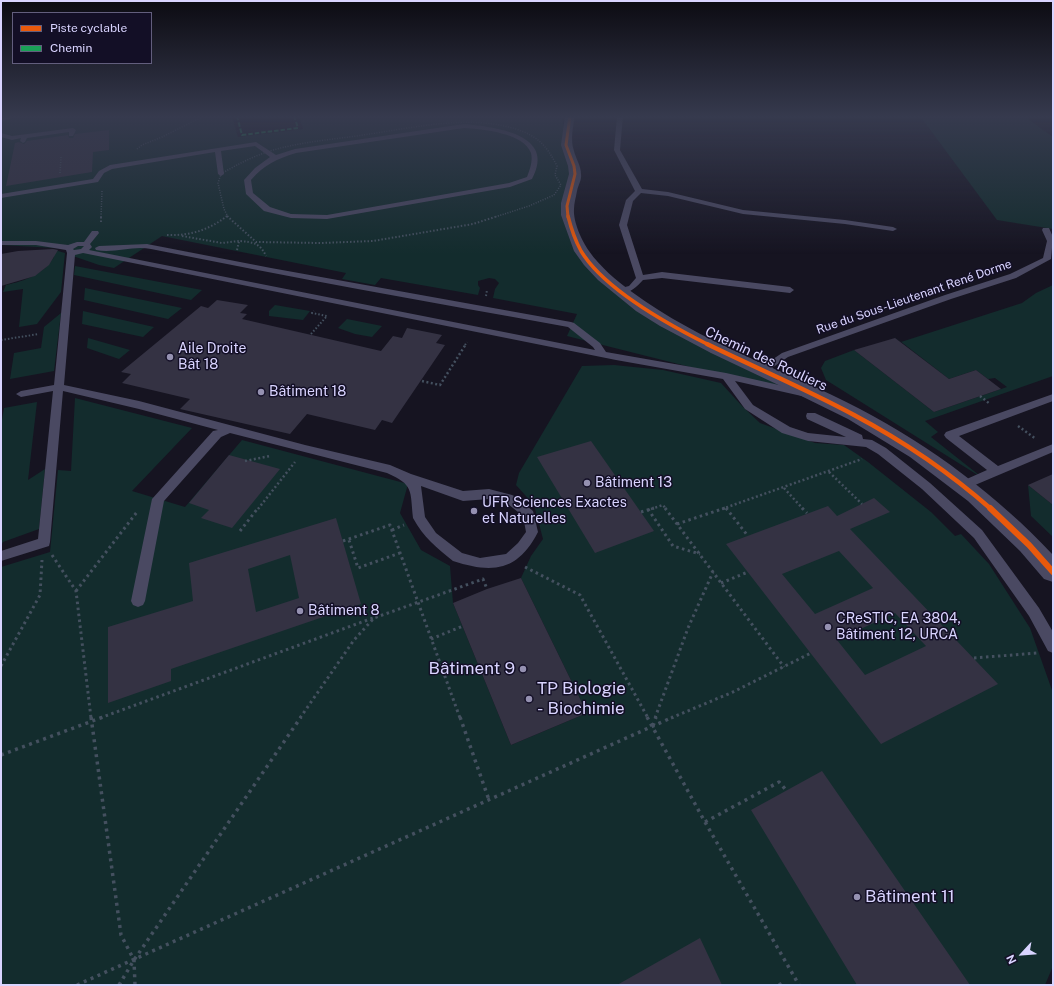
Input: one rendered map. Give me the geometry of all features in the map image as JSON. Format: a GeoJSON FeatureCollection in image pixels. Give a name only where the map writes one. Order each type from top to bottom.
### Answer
{"type":"FeatureCollection","features":[{"type":"Feature","properties":{"kind":"street","name":"Chemin des Rouliers"},"geometry":{"type":"LineString","coordinates":[[572,162],[576,178],[571,190],[567,212],[570,222],[581,251],[594,267],[620,291],[658,318],[695,340],[822,398],[909,446],[964,485],[1009,524],[1053,572]]}},
{"type":"Feature","properties":{"kind":"lane"},"geometry":{"type":"LineString","coordinates":[[1,196],[96,181],[101,172],[110,167],[142,162]]}},
{"type":"Feature","properties":{"kind":"lane"},"geometry":{"type":"LineString","coordinates":[[220,162],[221,174]]}},
{"type":"Feature","properties":{"kind":"lane"},"geometry":{"type":"LineString","coordinates":[[267,162],[257,169],[247,180],[250,194],[267,209],[291,216],[327,217],[510,185],[530,178],[536,168],[535,162]]}},
{"type":"Feature","properties":{"kind":"lane"},"geometry":{"type":"LineString","coordinates":[[623,162],[639,191]]}},
{"type":"Feature","properties":{"kind":"lane"},"geometry":{"type":"LineString","coordinates":[[639,191],[630,200],[624,225],[640,278]]}},
{"type":"Feature","properties":{"kind":"lane"},"geometry":{"type":"LineString","coordinates":[[639,191],[668,194],[743,212],[845,222],[893,229]]}},
{"type":"Feature","properties":{"kind":"lane","name":"Rue du Sous-Lieutenant René Dorme"},"geometry":{"type":"LineString","coordinates":[[762,370],[785,355],[948,297],[1013,276],[1050,260],[1051,241],[1046,230]]}},
{"type":"Feature","properties":{"kind":"lane"},"geometry":{"type":"LineString","coordinates":[[86,247],[95,233]]}},
{"type":"Feature","properties":{"kind":"lane"},"geometry":{"type":"LineString","coordinates":[[1,243],[36,243],[70,250]]}},
{"type":"Feature","properties":{"kind":"lane"},"geometry":{"type":"LineString","coordinates":[[1,556],[44,542],[70,250],[77,244],[602,354],[726,376],[822,398]]}},
{"type":"Feature","properties":{"kind":"lane"},"geometry":{"type":"LineString","coordinates":[[86,247],[111,250],[132,246],[147,246],[233,264],[571,325],[597,345],[602,354]]}},
{"type":"Feature","properties":{"kind":"lane"},"geometry":{"type":"LineString","coordinates":[[620,291],[632,288],[640,278],[662,275],[790,290]]}},
{"type":"Feature","properties":{"kind":"lane"},"geometry":{"type":"LineString","coordinates":[[726,376],[749,407],[786,430],[808,437],[868,442]]}},
{"type":"Feature","properties":{"kind":"lane"},"geometry":{"type":"LineString","coordinates":[[22,394],[59,387],[139,405],[305,449],[390,469],[406,477],[463,496],[489,494],[512,500],[529,514],[532,532],[523,548],[509,559],[480,563],[458,557],[432,538],[419,518],[416,488],[406,477]]}},
{"type":"Feature","properties":{"kind":"lane"},"geometry":{"type":"LineString","coordinates":[[996,471],[950,435],[1053,397]]}},
{"type":"Feature","properties":{"kind":"lane"},"geometry":{"type":"LineString","coordinates":[[811,416],[868,442],[926,486],[978,534],[1034,612],[1049,649]]}},
{"type":"Feature","properties":{"kind":"lane"},"geometry":{"type":"LineString","coordinates":[[138,601],[158,499],[218,434],[230,429]]}},
{"type":"Feature","properties":{"kind":"lane"},"geometry":{"type":"LineString","coordinates":[[964,485],[1053,448]]}},
{"type":"Feature","properties":{"kind":"path"},"geometry":{"type":"LineString","coordinates":[[110,167],[117,162]]}},
{"type":"Feature","properties":{"kind":"path"},"geometry":{"type":"LineString","coordinates":[[162,234],[222,242],[321,243],[373,241],[473,224],[529,206],[554,195],[561,184],[555,175],[558,166],[555,162]]}},
{"type":"Feature","properties":{"kind":"path"},"geometry":{"type":"LineString","coordinates":[[181,236],[209,229],[227,216]]}},
{"type":"Feature","properties":{"kind":"path"},"geometry":{"type":"LineString","coordinates":[[233,264],[239,241]]}},
{"type":"Feature","properties":{"kind":"path"},"geometry":{"type":"LineString","coordinates":[[256,242],[262,247]]}},
{"type":"Feature","properties":{"kind":"path"},"geometry":{"type":"LineString","coordinates":[[311,334],[327,316]]}},
{"type":"Feature","properties":{"kind":"path"},"geometry":{"type":"LineString","coordinates":[[422,381],[440,385],[476,328]]}},
{"type":"Feature","properties":{"kind":"path"},"geometry":{"type":"LineString","coordinates":[[1,340],[39,334]]}},
{"type":"Feature","properties":{"kind":"path"},"geometry":{"type":"LineString","coordinates":[[245,461],[305,449]]}},
{"type":"Feature","properties":{"kind":"path"},"geometry":{"type":"LineString","coordinates":[[240,531],[305,449]]}},
{"type":"Feature","properties":{"kind":"path"},"geometry":{"type":"LineString","coordinates":[[678,524],[784,488],[882,452]]}},
{"type":"Feature","properties":{"kind":"path"},"geometry":{"type":"LineString","coordinates":[[828,472],[862,504]]}},
{"type":"Feature","properties":{"kind":"path"},"geometry":{"type":"LineString","coordinates":[[784,488],[807,513]]}},
{"type":"Feature","properties":{"kind":"path"},"geometry":{"type":"LineString","coordinates":[[76,591],[150,496],[158,499]]}},
{"type":"Feature","properties":{"kind":"path"},"geometry":{"type":"LineString","coordinates":[[641,512],[663,505],[784,667]]}},
{"type":"Feature","properties":{"kind":"path"},"geometry":{"type":"LineString","coordinates":[[726,508],[748,536]]}},
{"type":"Feature","properties":{"kind":"path"},"geometry":{"type":"LineString","coordinates":[[648,510],[674,546],[701,554]]}},
{"type":"Feature","properties":{"kind":"path"},"geometry":{"type":"LineString","coordinates":[[343,541],[390,525],[488,800]]}},
{"type":"Feature","properties":{"kind":"path"},"geometry":{"type":"LineString","coordinates":[[349,540],[358,568],[400,554]]}},
{"type":"Feature","properties":{"kind":"path"},"geometry":{"type":"LineString","coordinates":[[44,542],[76,591],[92,722],[122,935],[134,960],[135,985]]}},
{"type":"Feature","properties":{"kind":"path"},"geometry":{"type":"LineString","coordinates":[[1,666],[40,595],[44,542]]}},
{"type":"Feature","properties":{"kind":"path"},"geometry":{"type":"LineString","coordinates":[[509,559],[580,595],[705,822],[799,985]]}},
{"type":"Feature","properties":{"kind":"path"},"geometry":{"type":"LineString","coordinates":[[653,726],[665,688],[698,602],[713,572]]}},
{"type":"Feature","properties":{"kind":"path"},"geometry":{"type":"LineString","coordinates":[[721,583],[748,572]]}},
{"type":"Feature","properties":{"kind":"path"},"geometry":{"type":"LineString","coordinates":[[1,755],[374,618],[418,600],[483,579],[487,588]]}},
{"type":"Feature","properties":{"kind":"path"},"geometry":{"type":"LineString","coordinates":[[119,985],[134,960],[354,640],[374,618]]}},
{"type":"Feature","properties":{"kind":"path"},"geometry":{"type":"LineString","coordinates":[[431,639],[463,626]]}},
{"type":"Feature","properties":{"kind":"path"},"geometry":{"type":"LineString","coordinates":[[974,658],[1049,649]]}},
{"type":"Feature","properties":{"kind":"path"},"geometry":{"type":"LineString","coordinates":[[77,985],[653,726],[733,692],[811,653]]}},
{"type":"Feature","properties":{"kind":"path"},"geometry":{"type":"LineString","coordinates":[[705,822],[779,782],[786,790]]}},
{"type":"Feature","properties":{"kind":"path"},"geometry":{"type":"LineString","coordinates":[[779,985],[782,983],[785,985]]}},
{"type":"Feature","properties":{"kind":"green space"},"geometry":{"type":"Polygon","coordinates":[[[1,162],[572,162],[575,170],[567,212],[594,267],[679,331],[822,398],[726,376],[567,336],[577,314],[493,298],[495,289],[499,283],[495,279],[489,278],[478,281],[480,288],[478,295],[381,278],[375,285],[342,279],[346,273],[162,236],[114,268],[99,265],[70,255],[73,249],[1,245],[1,162]]]}},
{"type":"Feature","properties":{"kind":"green space"},"geometry":{"type":"Polygon","coordinates":[[[954,162],[1053,162],[1053,229],[997,220],[954,162]]]}},
{"type":"Feature","properties":{"kind":"green space"},"geometry":{"type":"Polygon","coordinates":[[[51,249],[65,253],[61,292],[37,324],[19,327],[23,289],[3,292],[6,285],[27,279],[45,268],[54,257],[51,249]]]}},
{"type":"Feature","properties":{"kind":"green space"},"geometry":{"type":"Polygon","coordinates":[[[75,266],[202,290],[191,300],[74,275],[75,266]]]}},
{"type":"Feature","properties":{"kind":"green space"},"geometry":{"type":"Polygon","coordinates":[[[1053,285],[1053,376],[925,421],[938,432],[931,437],[984,479],[826,380],[821,368],[825,361],[854,350],[934,412],[1007,387],[995,378],[988,379],[976,370],[949,379],[901,342],[1022,303],[1036,293],[1053,285]]]}},
{"type":"Feature","properties":{"kind":"green space"},"geometry":{"type":"Polygon","coordinates":[[[85,288],[182,308],[168,319],[84,300],[85,288]]]}},
{"type":"Feature","properties":{"kind":"green space"},"geometry":{"type":"Polygon","coordinates":[[[275,305],[310,311],[303,320],[269,316],[269,311],[275,305]]]}},
{"type":"Feature","properties":{"kind":"green space"},"geometry":{"type":"Polygon","coordinates":[[[83,311],[154,327],[143,337],[82,324],[83,311]]]}},
{"type":"Feature","properties":{"kind":"green space"},"geometry":{"type":"Polygon","coordinates":[[[61,313],[54,371],[10,379],[14,353],[41,348],[44,327],[61,313]]]}},
{"type":"Feature","properties":{"kind":"green space"},"geometry":{"type":"Polygon","coordinates":[[[347,319],[382,326],[372,337],[355,334],[338,328],[347,319]]]}},
{"type":"Feature","properties":{"kind":"green space"},"geometry":{"type":"Polygon","coordinates":[[[88,338],[130,350],[119,359],[87,348],[88,338]]]}},
{"type":"Feature","properties":{"kind":"green space","name":"UFR Sciences Exactes et Naturelles"},"geometry":{"type":"Polygon","coordinates":[[[614,365],[663,370],[721,383],[760,423],[815,443],[844,445],[931,512],[955,536],[961,534],[989,564],[1030,628],[1053,693],[1053,966],[1045,985],[1,985],[1,567],[50,552],[58,470],[71,471],[75,398],[192,428],[132,491],[185,507],[242,440],[408,484],[400,513],[421,550],[450,566],[453,603],[511,745],[587,713],[521,578],[531,556],[543,539],[534,505],[516,485],[519,473],[582,366],[614,365]]]}},
{"type":"Feature","properties":{"kind":"green space"},"geometry":{"type":"Polygon","coordinates":[[[37,402],[28,480],[45,469],[39,529],[3,542],[1,546],[1,425],[4,408],[37,402]]]}},
{"type":"Feature","properties":{"kind":"green space"},"geometry":{"type":"Polygon","coordinates":[[[1028,485],[1053,505],[1053,537],[1031,516],[1028,485]]]}},
{"type":"Feature","properties":{"kind":"building"},"geometry":{"type":"Polygon","coordinates":[[[11,162],[92,162],[92,172],[6,186],[11,162]]]}},
{"type":"Feature","properties":{"kind":"building"},"geometry":{"type":"Polygon","coordinates":[[[58,250],[49,265],[35,276],[1,286],[1,254],[18,251],[58,250]]]}},
{"type":"Feature","properties":{"kind":"building"},"geometry":{"type":"Polygon","coordinates":[[[217,300],[248,305],[240,313],[247,314],[242,319],[381,351],[393,336],[402,338],[407,328],[442,335],[436,343],[445,345],[392,423],[382,420],[375,430],[307,414],[290,434],[180,409],[190,399],[122,383],[131,374],[121,372],[201,306],[208,308],[217,300]]]}},
{"type":"Feature","properties":{"kind":"building"},"geometry":{"type":"Polygon","coordinates":[[[895,338],[949,379],[976,370],[1001,389],[934,412],[854,350],[895,338]]]}},
{"type":"Feature","properties":{"kind":"building","name":"Bâtiment 13"},"geometry":{"type":"Polygon","coordinates":[[[591,441],[654,531],[595,553],[537,457],[591,441]]]}},
{"type":"Feature","properties":{"kind":"building"},"geometry":{"type":"Polygon","coordinates":[[[229,455],[280,469],[232,528],[201,518],[209,510],[189,503],[229,455]]]}},
{"type":"Feature","properties":{"kind":"building"},"geometry":{"type":"Polygon","coordinates":[[[1053,474],[1053,505],[1028,485],[1053,474]]]}},
{"type":"Feature","properties":{"kind":"building","name":"CReSTIC, EA 3804, Bâtiment 12, URCA"},"geometry":{"type":"Polygon","coordinates":[[[874,498],[890,512],[850,529],[998,684],[881,744],[726,544],[828,506],[837,516],[874,498]],[[839,551],[782,574],[815,614],[873,588],[839,551]],[[895,613],[837,640],[865,675],[926,646],[895,613]]]}},
{"type":"Feature","properties":{"kind":"building","name":"Bâtiment 8"},"geometry":{"type":"Polygon","coordinates":[[[336,518],[361,604],[171,669],[171,681],[108,703],[108,627],[193,601],[189,563],[336,518]],[[290,555],[248,569],[256,612],[299,598],[290,555]]]}},
{"type":"Feature","properties":{"kind":"building","name":"Bâtiment 9"},"geometry":{"type":"Polygon","coordinates":[[[521,578],[587,713],[511,745],[453,603],[487,589],[521,578]]]}},
{"type":"Feature","properties":{"kind":"building","name":"Bâtiment 11"},"geometry":{"type":"Polygon","coordinates":[[[822,771],[970,985],[857,985],[751,810],[822,771]]]}},
{"type":"Feature","properties":{"kind":"building"},"geometry":{"type":"Polygon","coordinates":[[[700,938],[722,985],[617,985],[700,938]]]}},
{"type":"Feature","properties":{"kind":"cycle path"},"geometry":{"type":"LineString","coordinates":[[572,162],[575,169],[575,179],[571,189],[567,211],[572,231],[581,251],[589,262],[619,290],[666,323],[717,349],[822,398],[855,415],[917,452],[947,473],[1003,519],[1053,572]]}},
{"type":"Feature","properties":{"kind":"place","name":"Aile Droite Bât 18"},"geometry":{"type":"Point","coordinates":[170,357]}},
{"type":"Feature","properties":{"kind":"place","name":"Bâtiment 18"},"geometry":{"type":"Point","coordinates":[261,392]}},
{"type":"Feature","properties":{"kind":"place","name":"Bâtiment 13"},"geometry":{"type":"Point","coordinates":[587,483]}},
{"type":"Feature","properties":{"kind":"place","name":"UFR Sciences Exactes et Naturelles"},"geometry":{"type":"Point","coordinates":[474,511]}},
{"type":"Feature","properties":{"kind":"place","name":"Bâtiment 8"},"geometry":{"type":"Point","coordinates":[300,611]}},
{"type":"Feature","properties":{"kind":"place","name":"CReSTIC, EA 3804, Bâtiment 12, URCA"},"geometry":{"type":"Point","coordinates":[828,627]}},
{"type":"Feature","properties":{"kind":"place","name":"Bâtiment 9"},"geometry":{"type":"Point","coordinates":[523,669]}},
{"type":"Feature","properties":{"kind":"place","name":"TP Biologie - Biochimie"},"geometry":{"type":"Point","coordinates":[529,699]}},
{"type":"Feature","properties":{"kind":"place","name":"Bâtiment 11"},"geometry":{"type":"Point","coordinates":[857,897]}}]}
